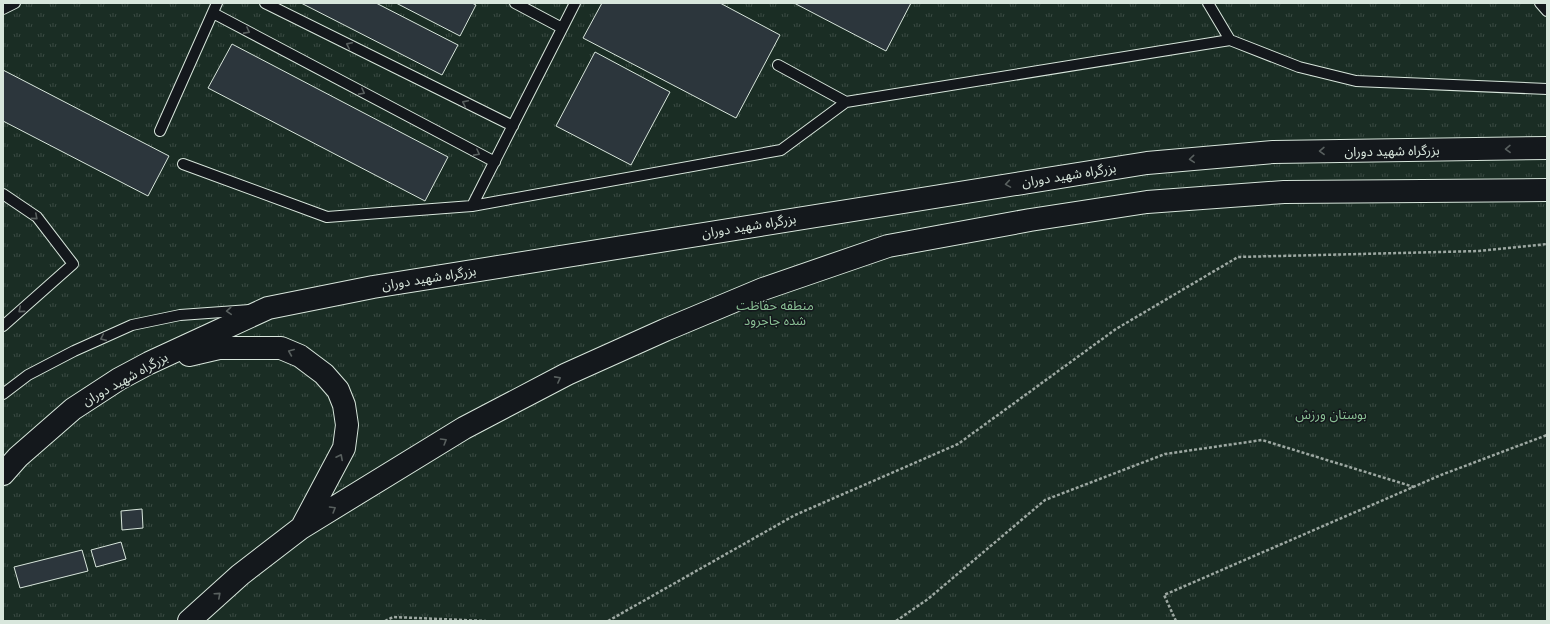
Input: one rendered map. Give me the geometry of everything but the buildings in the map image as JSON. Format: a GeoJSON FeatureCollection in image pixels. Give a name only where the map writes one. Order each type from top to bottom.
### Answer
{"type":"FeatureCollection","features":[{"type":"Feature","properties":{"kind":"highway","name":"بزرگراه شهید دوران"},"geometry":{"type":"LineString","coordinates":[[3,474],[18,457],[73,408],[149,363],[268,308],[373,287],[1147,163],[1273,152],[1547,148]]}},
{"type":"Feature","properties":{"kind":"highway"},"geometry":{"type":"LineString","coordinates":[[189,621],[240,576],[301,528],[464,428],[568,374],[665,330],[763,289],[888,246],[1030,220],[1147,202],[1284,192],[1547,190]]}},
{"type":"Feature","properties":{"kind":"highway"},"geometry":{"type":"LineString","coordinates":[[149,363],[220,348],[281,348],[300,356],[324,374],[338,390],[344,406],[348,425],[344,448],[301,528]]}},
{"type":"Feature","properties":{"kind":"lane"},"geometry":{"type":"LineString","coordinates":[[3,9],[15,3]]}},
{"type":"Feature","properties":{"kind":"lane"},"geometry":{"type":"LineString","coordinates":[[160,130],[218,3]]}},
{"type":"Feature","properties":{"kind":"lane"},"geometry":{"type":"LineString","coordinates":[[265,3],[513,126]]}},
{"type":"Feature","properties":{"kind":"lane"},"geometry":{"type":"LineString","coordinates":[[515,3],[562,28]]}},
{"type":"Feature","properties":{"kind":"lane"},"geometry":{"type":"LineString","coordinates":[[472,206],[575,3]]}},
{"type":"Feature","properties":{"kind":"lane"},"geometry":{"type":"LineString","coordinates":[[1208,3],[1230,40]]}},
{"type":"Feature","properties":{"kind":"lane"},"geometry":{"type":"LineString","coordinates":[[1540,3],[1547,11]]}},
{"type":"Feature","properties":{"kind":"lane"},"geometry":{"type":"LineString","coordinates":[[213,13],[495,162]]}},
{"type":"Feature","properties":{"kind":"lane"},"geometry":{"type":"LineString","coordinates":[[183,164],[328,216],[472,206],[781,150],[846,102],[1230,40],[1299,67],[1356,81],[1547,88]]}},
{"type":"Feature","properties":{"kind":"lane"},"geometry":{"type":"LineString","coordinates":[[778,64],[846,102]]}},
{"type":"Feature","properties":{"kind":"lane"},"geometry":{"type":"LineString","coordinates":[[3,194],[36,218],[73,264],[3,326]]}},
{"type":"Feature","properties":{"kind":"lane"},"geometry":{"type":"LineString","coordinates":[[3,394],[28,375],[74,351],[132,325],[180,315],[268,308]]}},
{"type":"Feature","properties":{"kind":"path"},"geometry":{"type":"LineString","coordinates":[[608,621],[795,516],[958,444],[1116,329],[1238,257],[1479,252],[1547,244]]}},
{"type":"Feature","properties":{"kind":"path"},"geometry":{"type":"LineString","coordinates":[[1176,621],[1164,595],[1414,486],[1547,436]]}},
{"type":"Feature","properties":{"kind":"path"},"geometry":{"type":"LineString","coordinates":[[896,621],[928,599],[1045,500],[1165,454],[1262,440],[1414,486]]}},
{"type":"Feature","properties":{"kind":"path"},"geometry":{"type":"LineString","coordinates":[[385,621],[393,617],[434,620],[486,621]]}},
{"type":"Feature","properties":{"kind":"green space","name":"منطقه حفاظت شده جاجرود"},"geometry":{"type":"Polygon","coordinates":[[[3,3],[1547,3],[1547,621],[3,621],[3,3]]]}},
{"type":"Feature","properties":{"kind":"park label","name":"بوستان ورزش"},"geometry":{"type":"Point","coordinates":[1331,414]}}]}
